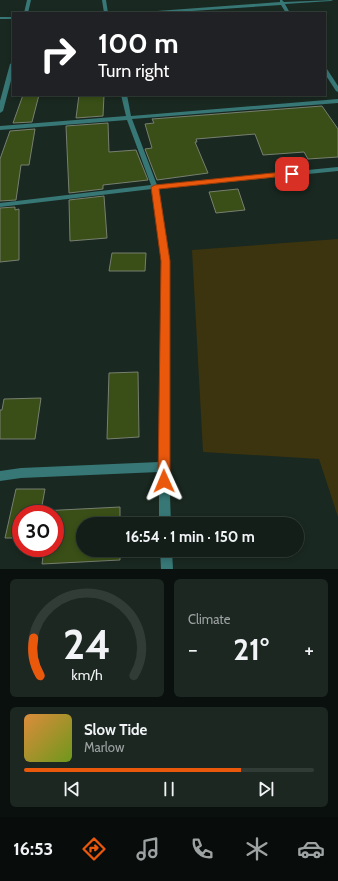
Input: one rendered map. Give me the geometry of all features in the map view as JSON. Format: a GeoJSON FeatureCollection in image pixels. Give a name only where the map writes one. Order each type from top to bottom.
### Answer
{"type":"FeatureCollection","features":[{"type":"Feature","properties":{"kind":"street"},"geometry":{"type":"LineString","coordinates":[[26,12],[29,0]]}},
{"type":"Feature","properties":{"kind":"street"},"geometry":{"type":"LineString","coordinates":[[104,0],[106,12]]}},
{"type":"Feature","properties":{"kind":"street"},"geometry":{"type":"LineString","coordinates":[[156,12],[282,2],[331,0]]}},
{"type":"Feature","properties":{"kind":"street"},"geometry":{"type":"LineString","coordinates":[[282,2],[287,12]]}},
{"type":"Feature","properties":{"kind":"street"},"geometry":{"type":"LineString","coordinates":[[0,18],[12,18]]}},
{"type":"Feature","properties":{"kind":"street"},"geometry":{"type":"LineString","coordinates":[[0,111],[12,68]]}},
{"type":"Feature","properties":{"kind":"street"},"geometry":{"type":"LineString","coordinates":[[326,72],[338,90]]}},
{"type":"Feature","properties":{"kind":"street"},"geometry":{"type":"LineString","coordinates":[[124,96],[129,118],[155,187],[166,261],[165,517]]}},
{"type":"Feature","properties":{"kind":"street"},"geometry":{"type":"LineString","coordinates":[[0,128],[338,101]]}},
{"type":"Feature","properties":{"kind":"street"},"geometry":{"type":"LineString","coordinates":[[0,205],[155,187],[338,169]]}},
{"type":"Feature","properties":{"kind":"street"},"geometry":{"type":"LineString","coordinates":[[0,476],[21,473],[164,467]]}},
{"type":"Feature","properties":{"kind":"street"},"geometry":{"type":"LineString","coordinates":[[166,557],[166,569]]}},
{"type":"Feature","properties":{"kind":"shaded area"},"geometry":{"type":"Polygon","coordinates":[[[338,239],[338,517],[319,459],[203,452],[192,250],[338,239]]]}},
{"type":"Feature","properties":{"kind":"building"},"geometry":{"type":"Polygon","coordinates":[[[23,96],[39,96],[32,122],[13,123],[23,96]]]}},
{"type":"Feature","properties":{"kind":"building"},"geometry":{"type":"Polygon","coordinates":[[[79,96],[104,96],[103,116],[76,118],[79,96]]]}},
{"type":"Feature","properties":{"kind":"building"},"geometry":{"type":"Polygon","coordinates":[[[322,106],[338,129],[338,157],[308,159],[304,152],[263,155],[255,134],[196,139],[197,142],[195,142],[208,173],[157,180],[145,149],[152,148],[145,124],[154,123],[152,119],[322,106]]]}},
{"type":"Feature","properties":{"kind":"building"},"geometry":{"type":"Polygon","coordinates":[[[108,123],[109,152],[136,150],[148,180],[103,185],[103,189],[69,193],[66,126],[108,123]]]}},
{"type":"Feature","properties":{"kind":"building"},"geometry":{"type":"Polygon","coordinates":[[[35,129],[29,165],[21,165],[16,200],[0,201],[0,159],[10,131],[35,129]]]}},
{"type":"Feature","properties":{"kind":"building"},"geometry":{"type":"Polygon","coordinates":[[[238,189],[245,210],[216,213],[209,192],[238,189]]]}},
{"type":"Feature","properties":{"kind":"building"},"geometry":{"type":"Polygon","coordinates":[[[104,196],[107,238],[70,241],[69,200],[104,196]]]}},
{"type":"Feature","properties":{"kind":"building"},"geometry":{"type":"Polygon","coordinates":[[[15,207],[15,210],[19,209],[19,260],[0,262],[0,208],[15,207]]]}},
{"type":"Feature","properties":{"kind":"building"},"geometry":{"type":"Polygon","coordinates":[[[112,253],[146,253],[145,271],[109,271],[112,253]]]}},
{"type":"Feature","properties":{"kind":"building"},"geometry":{"type":"Polygon","coordinates":[[[138,372],[139,437],[107,439],[109,373],[138,372]]]}},
{"type":"Feature","properties":{"kind":"building"},"geometry":{"type":"Polygon","coordinates":[[[41,398],[35,439],[0,439],[0,410],[2,410],[4,399],[41,398]]]}},
{"type":"Feature","properties":{"kind":"building"},"geometry":{"type":"Polygon","coordinates":[[[16,489],[45,489],[42,505],[12,505],[16,489]]]}},
{"type":"Feature","properties":{"kind":"building"},"geometry":{"type":"Polygon","coordinates":[[[12,507],[12,538],[5,538],[12,507]]]}},
{"type":"Feature","properties":{"kind":"building"},"geometry":{"type":"Polygon","coordinates":[[[120,507],[120,517],[76,517],[76,557],[120,557],[120,560],[42,564],[43,557],[64,557],[64,510],[120,507]]]}},
{"type":"Feature","properties":{"kind":"route"},"geometry":{"type":"LineString","coordinates":[[164,481],[166,261],[155,187],[292,174]]}}]}
